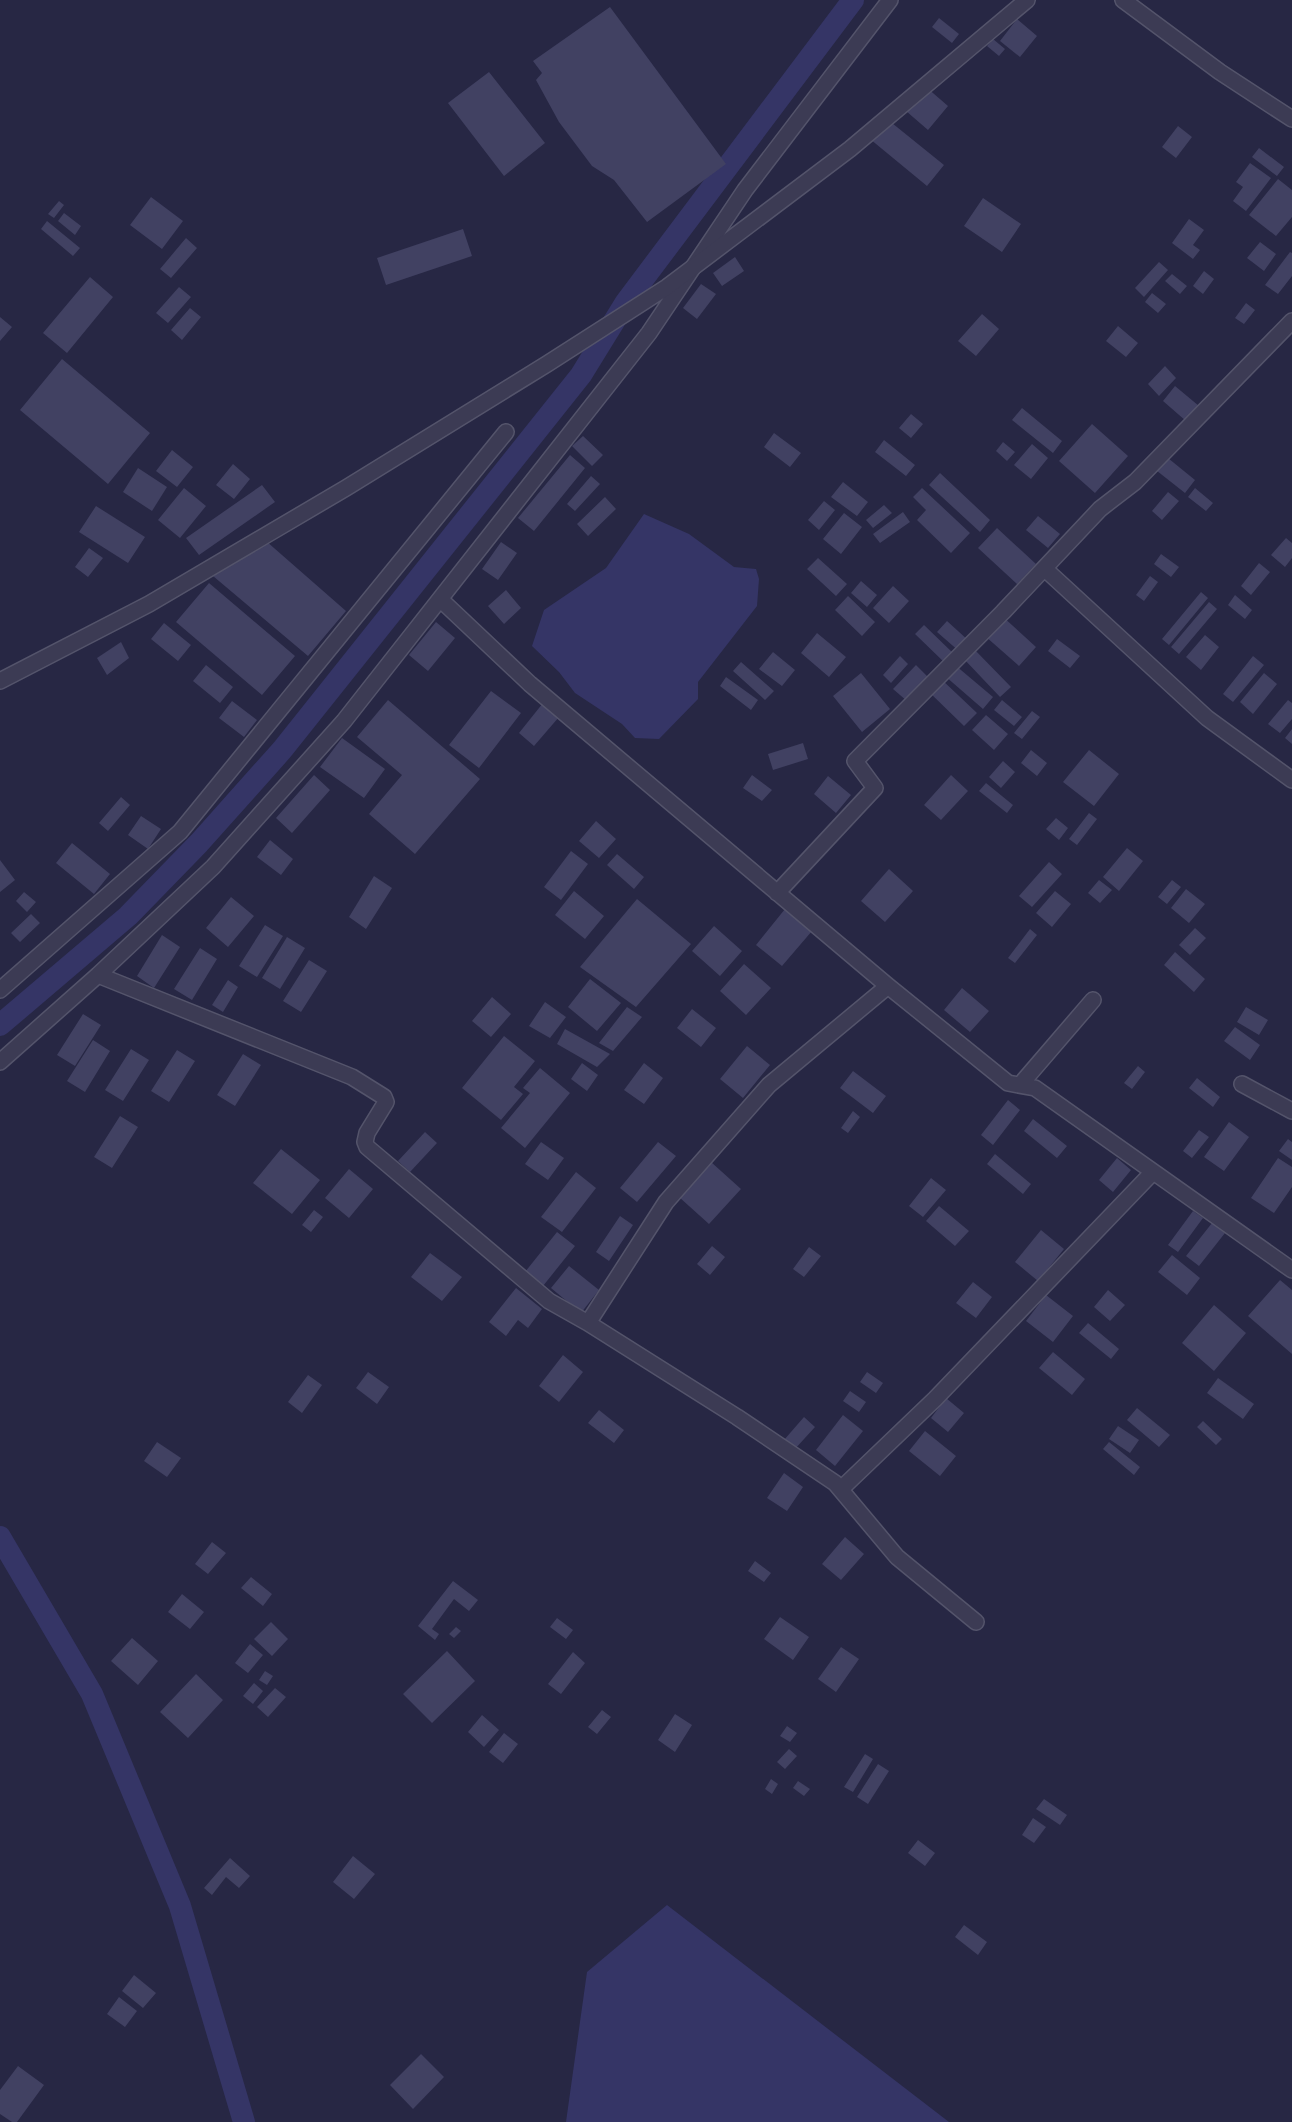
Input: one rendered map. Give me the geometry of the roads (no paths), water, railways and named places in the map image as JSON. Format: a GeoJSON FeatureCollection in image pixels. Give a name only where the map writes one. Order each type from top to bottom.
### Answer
{"type":"FeatureCollection","features":[{"type":"Feature","properties":{"kind":"street"},"geometry":{"type":"LineString","coordinates":[[0,1062],[98,975],[213,868],[344,721],[649,333],[745,190],[890,0]]}},
{"type":"Feature","properties":{"kind":"street"},"geometry":{"type":"LineString","coordinates":[[0,681],[149,604],[337,493],[667,288],[850,149],[1027,0]]}},
{"type":"Feature","properties":{"kind":"street"},"geometry":{"type":"LineString","coordinates":[[1123,0],[1220,72],[1292,119]]}},
{"type":"Feature","properties":{"kind":"street"},"geometry":{"type":"LineString","coordinates":[[777,893],[875,788],[855,762],[1045,570],[1100,510],[1135,482],[1292,321]]}},
{"type":"Feature","properties":{"kind":"street"},"geometry":{"type":"LineString","coordinates":[[0,990],[180,832],[506,432]]}},
{"type":"Feature","properties":{"kind":"street"},"geometry":{"type":"LineString","coordinates":[[1045,570],[1207,718],[1292,779]]}},
{"type":"Feature","properties":{"kind":"street"},"geometry":{"type":"LineString","coordinates":[[440,600],[530,684],[888,986],[1008,1083],[1035,1088],[1292,1270]]}},
{"type":"Feature","properties":{"kind":"street"},"geometry":{"type":"LineString","coordinates":[[98,975],[352,1077],[384,1097],[386,1102],[368,1133],[365,1142],[367,1147],[549,1302],[588,1323],[737,1417],[841,1489],[896,1557],[976,1622]]}},
{"type":"Feature","properties":{"kind":"street"},"geometry":{"type":"LineString","coordinates":[[588,1323],[666,1202],[770,1084],[888,986]]}},
{"type":"Feature","properties":{"kind":"street"},"geometry":{"type":"LineString","coordinates":[[1020,1085],[1093,1000]]}},
{"type":"Feature","properties":{"kind":"street"},"geometry":{"type":"LineString","coordinates":[[1242,1084],[1292,1111]]}},
{"type":"Feature","properties":{"kind":"street"},"geometry":{"type":"LineString","coordinates":[[841,1489],[935,1399],[1153,1172]]}},
{"type":"Feature","properties":{"kind":"waterway"},"geometry":{"type":"LineString","coordinates":[[0,1025],[128,916],[199,843],[282,750],[581,375],[626,302],[853,0]]}},
{"type":"Feature","properties":{"kind":"waterway"},"geometry":{"type":"LineString","coordinates":[[0,1537],[92,1694],[180,1906],[244,2122]]}}]}
